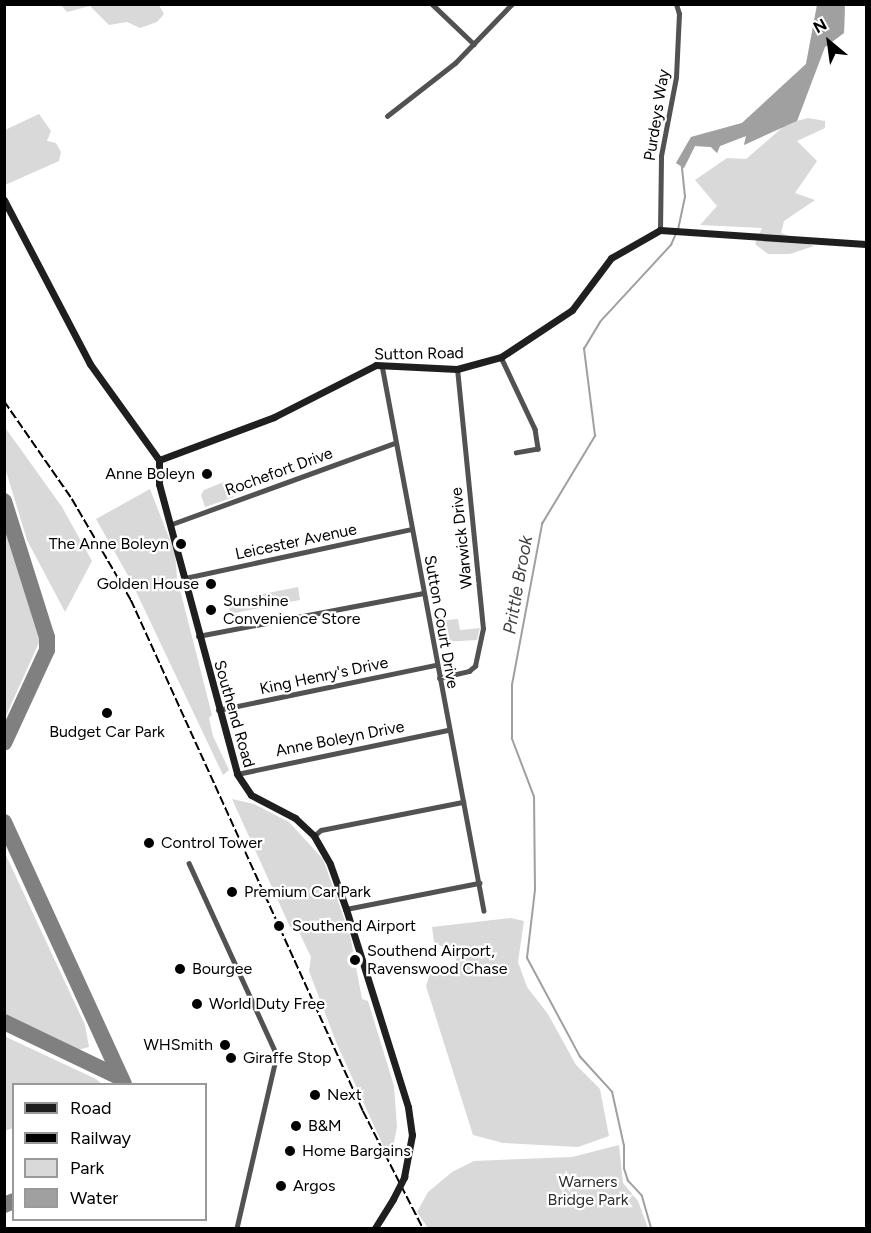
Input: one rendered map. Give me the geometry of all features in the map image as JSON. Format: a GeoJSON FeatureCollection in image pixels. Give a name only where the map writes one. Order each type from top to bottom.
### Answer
{"type":"FeatureCollection","features":[{"type":"Feature","properties":{"kind":"street"},"geometry":{"type":"LineString","coordinates":[[432,4],[474,44]]}},
{"type":"Feature","properties":{"kind":"street"},"geometry":{"type":"LineString","coordinates":[[387,116],[474,44],[512,4]]}},
{"type":"Feature","properties":{"kind":"street","name":"Purdeys Way"},"geometry":{"type":"LineString","coordinates":[[660,230],[661,156],[676,77],[680,14],[676,4]]}},
{"type":"Feature","properties":{"kind":"street"},"geometry":{"type":"LineString","coordinates":[[4,200],[90,364],[159,460]]}},
{"type":"Feature","properties":{"kind":"street","name":"Sutton Road"},"geometry":{"type":"LineString","coordinates":[[159,460],[274,417],[351,375],[382,365],[457,369],[501,357],[572,310],[611,258],[660,230],[867,244]]}},
{"type":"Feature","properties":{"kind":"street"},"geometry":{"type":"LineString","coordinates":[[501,357],[535,429],[538,449],[516,453]]}},
{"type":"Feature","properties":{"kind":"street","name":"Sutton Court Drive"},"geometry":{"type":"LineString","coordinates":[[382,365],[394,443],[484,911]]}},
{"type":"Feature","properties":{"kind":"street","name":"Warwick Drive"},"geometry":{"type":"LineString","coordinates":[[439,678],[469,671],[475,666],[483,629],[457,369]]}},
{"type":"Feature","properties":{"kind":"street","name":"Rochefort Drive"},"geometry":{"type":"LineString","coordinates":[[172,524],[394,443]]}},
{"type":"Feature","properties":{"kind":"street","name":"Southend Road"},"geometry":{"type":"LineString","coordinates":[[159,460],[159,484],[172,524],[217,710],[237,774],[251,795],[295,818],[314,836],[330,864],[408,1107],[412,1135],[404,1177],[375,1228]]}},
{"type":"Feature","properties":{"kind":"street","name":"Leicester Avenue"},"geometry":{"type":"LineString","coordinates":[[185,578],[412,529]]}},
{"type":"Feature","properties":{"kind":"street"},"geometry":{"type":"LineString","coordinates":[[198,636],[423,593]]}},
{"type":"Feature","properties":{"kind":"street","name":"King Henry's Drive"},"geometry":{"type":"LineString","coordinates":[[217,710],[436,665]]}},
{"type":"Feature","properties":{"kind":"street","name":"Anne Boleyn Drive"},"geometry":{"type":"LineString","coordinates":[[237,774],[448,730]]}},
{"type":"Feature","properties":{"kind":"street"},"geometry":{"type":"LineString","coordinates":[[314,836],[321,830],[463,802]]}},
{"type":"Feature","properties":{"kind":"street"},"geometry":{"type":"LineString","coordinates":[[189,863],[276,1047],[278,1060],[271,1075],[237,1228]]}},
{"type":"Feature","properties":{"kind":"street"},"geometry":{"type":"LineString","coordinates":[[346,909],[479,883]]}},
{"type":"Feature","properties":{"kind":"green space"},"geometry":{"type":"Polygon","coordinates":[[[61,5],[159,5],[164,14],[157,22],[140,28],[127,22],[109,25],[90,6],[67,12],[61,5]]]}},
{"type":"Feature","properties":{"kind":"green space"},"geometry":{"type":"Polygon","coordinates":[[[817,5],[845,5],[844,33],[825,47],[797,121],[808,118],[825,121],[825,128],[797,141],[817,161],[795,193],[815,200],[784,221],[781,233],[814,246],[790,254],[768,254],[755,244],[762,228],[700,225],[717,206],[695,180],[727,158],[746,159],[783,127],[796,122],[781,125],[744,145],[746,136],[720,146],[717,153],[711,147],[695,146],[684,168],[676,163],[691,137],[742,123],[806,64],[817,5]]]}},
{"type":"Feature","properties":{"kind":"green space"},"geometry":{"type":"Polygon","coordinates":[[[39,114],[51,131],[47,141],[56,143],[61,152],[59,161],[5,185],[5,130],[39,114]]]}},
{"type":"Feature","properties":{"kind":"green space"},"geometry":{"type":"Polygon","coordinates":[[[4,426],[62,507],[92,561],[65,612],[27,540],[5,468],[4,426]]]}},
{"type":"Feature","properties":{"kind":"green space"},"geometry":{"type":"Polygon","coordinates":[[[224,482],[234,497],[205,507],[201,495],[204,490],[224,482]]]}},
{"type":"Feature","properties":{"kind":"green space"},"geometry":{"type":"Polygon","coordinates":[[[150,489],[175,553],[177,578],[212,715],[209,718],[213,736],[229,770],[223,775],[131,581],[96,519],[150,489]]]}},
{"type":"Feature","properties":{"kind":"green space"},"geometry":{"type":"Polygon","coordinates":[[[4,526],[42,636],[5,718],[4,526]]]}},
{"type":"Feature","properties":{"kind":"green space"},"geometry":{"type":"Polygon","coordinates":[[[298,587],[300,600],[230,614],[228,601],[298,587]]]}},
{"type":"Feature","properties":{"kind":"green space"},"geometry":{"type":"Polygon","coordinates":[[[458,619],[460,630],[480,628],[477,640],[442,642],[438,621],[458,619]]]}},
{"type":"Feature","properties":{"kind":"green space"},"geometry":{"type":"Polygon","coordinates":[[[232,799],[254,804],[289,822],[323,859],[350,935],[362,999],[368,1001],[394,1086],[397,1127],[390,1161],[336,1042],[309,971],[311,957],[300,934],[290,927],[232,799]]]}},
{"type":"Feature","properties":{"kind":"green space"},"geometry":{"type":"Polygon","coordinates":[[[4,851],[85,1025],[89,1047],[74,1051],[5,1017],[4,851]]]}},
{"type":"Feature","properties":{"kind":"green space"},"geometry":{"type":"Polygon","coordinates":[[[511,918],[524,921],[518,962],[527,987],[548,1014],[576,1065],[600,1089],[609,1136],[578,1147],[503,1143],[473,1135],[426,986],[431,971],[450,972],[457,965],[455,954],[434,942],[432,927],[511,918]]]}},
{"type":"Feature","properties":{"kind":"green space"},"geometry":{"type":"Polygon","coordinates":[[[4,1036],[101,1083],[12,1083],[12,1128],[5,1131],[4,1036]]]}},
{"type":"Feature","properties":{"kind":"green space","name":"Warners Bridge Park"},"geometry":{"type":"Polygon","coordinates":[[[619,1145],[623,1183],[638,1201],[648,1228],[428,1228],[417,1212],[428,1192],[452,1172],[474,1161],[572,1157],[619,1145]]]}},
{"type":"Feature","properties":{"kind":"water"},"geometry":{"type":"Polygon","coordinates":[[[817,5],[845,5],[844,33],[825,47],[797,121],[744,145],[746,136],[720,146],[717,153],[711,147],[695,146],[684,168],[676,163],[691,137],[742,123],[806,64],[817,5]]]}},
{"type":"Feature","properties":{"kind":"waterway","name":"Prittle Brook"},"geometry":{"type":"LineString","coordinates":[[678,230],[685,197],[682,167]]}},
{"type":"Feature","properties":{"kind":"waterway","name":"Prittle Brook"},"geometry":{"type":"LineString","coordinates":[[651,1228],[642,1196],[628,1181],[624,1169],[624,1146],[612,1092],[580,1057],[527,958],[535,890],[534,797],[512,739],[512,685],[542,524],[595,436],[584,349],[600,322],[671,245],[676,234]]}},
{"type":"Feature","properties":{"kind":"taxiway"},"geometry":{"type":"LineString","coordinates":[[4,501],[47,637],[47,650],[4,743]]}},
{"type":"Feature","properties":{"kind":"taxiway"},"geometry":{"type":"LineString","coordinates":[[4,822],[124,1083]]}},
{"type":"Feature","properties":{"kind":"taxiway"},"geometry":{"type":"LineString","coordinates":[[4,1022],[119,1077]]}},
{"type":"Feature","properties":{"kind":"taxiway"},"geometry":{"type":"LineString","coordinates":[[4,1205],[12,1202]]}},
{"type":"Feature","properties":{"kind":"railway"},"geometry":{"type":"LineString","coordinates":[[4,401],[72,499],[131,600],[363,1111],[423,1228]]}},
{"type":"Feature","properties":{"kind":"place","name":"Anne Boleyn"},"geometry":{"type":"Point","coordinates":[207,474]}},
{"type":"Feature","properties":{"kind":"place","name":"The Anne Boleyn"},"geometry":{"type":"Point","coordinates":[181,544]}},
{"type":"Feature","properties":{"kind":"place","name":"Golden House"},"geometry":{"type":"Point","coordinates":[211,584]}},
{"type":"Feature","properties":{"kind":"place","name":"Sunshine Convenience Store"},"geometry":{"type":"Point","coordinates":[211,610]}},
{"type":"Feature","properties":{"kind":"place","name":"Budget Car Park"},"geometry":{"type":"Point","coordinates":[107,713]}},
{"type":"Feature","properties":{"kind":"place","name":"Control Tower"},"geometry":{"type":"Point","coordinates":[149,843]}},
{"type":"Feature","properties":{"kind":"place","name":"Premium Car Park"},"geometry":{"type":"Point","coordinates":[232,892]}},
{"type":"Feature","properties":{"kind":"place","name":"Southend Airport"},"geometry":{"type":"Point","coordinates":[279,926]}},
{"type":"Feature","properties":{"kind":"place","name":"Southend Airport, Ravenswood Chase"},"geometry":{"type":"Point","coordinates":[355,960]}},
{"type":"Feature","properties":{"kind":"place","name":"Bourgee"},"geometry":{"type":"Point","coordinates":[180,969]}},
{"type":"Feature","properties":{"kind":"place","name":"World Duty Free"},"geometry":{"type":"Point","coordinates":[197,1004]}},
{"type":"Feature","properties":{"kind":"place","name":"WHSmith"},"geometry":{"type":"Point","coordinates":[225,1045]}},
{"type":"Feature","properties":{"kind":"place","name":"Giraffe Stop"},"geometry":{"type":"Point","coordinates":[231,1058]}},
{"type":"Feature","properties":{"kind":"place","name":"Next"},"geometry":{"type":"Point","coordinates":[315,1095]}},
{"type":"Feature","properties":{"kind":"place","name":"B&M"},"geometry":{"type":"Point","coordinates":[296,1126]}},
{"type":"Feature","properties":{"kind":"place","name":"Home Bargains"},"geometry":{"type":"Point","coordinates":[290,1151]}},
{"type":"Feature","properties":{"kind":"place","name":"Argos"},"geometry":{"type":"Point","coordinates":[281,1186]}}]}
